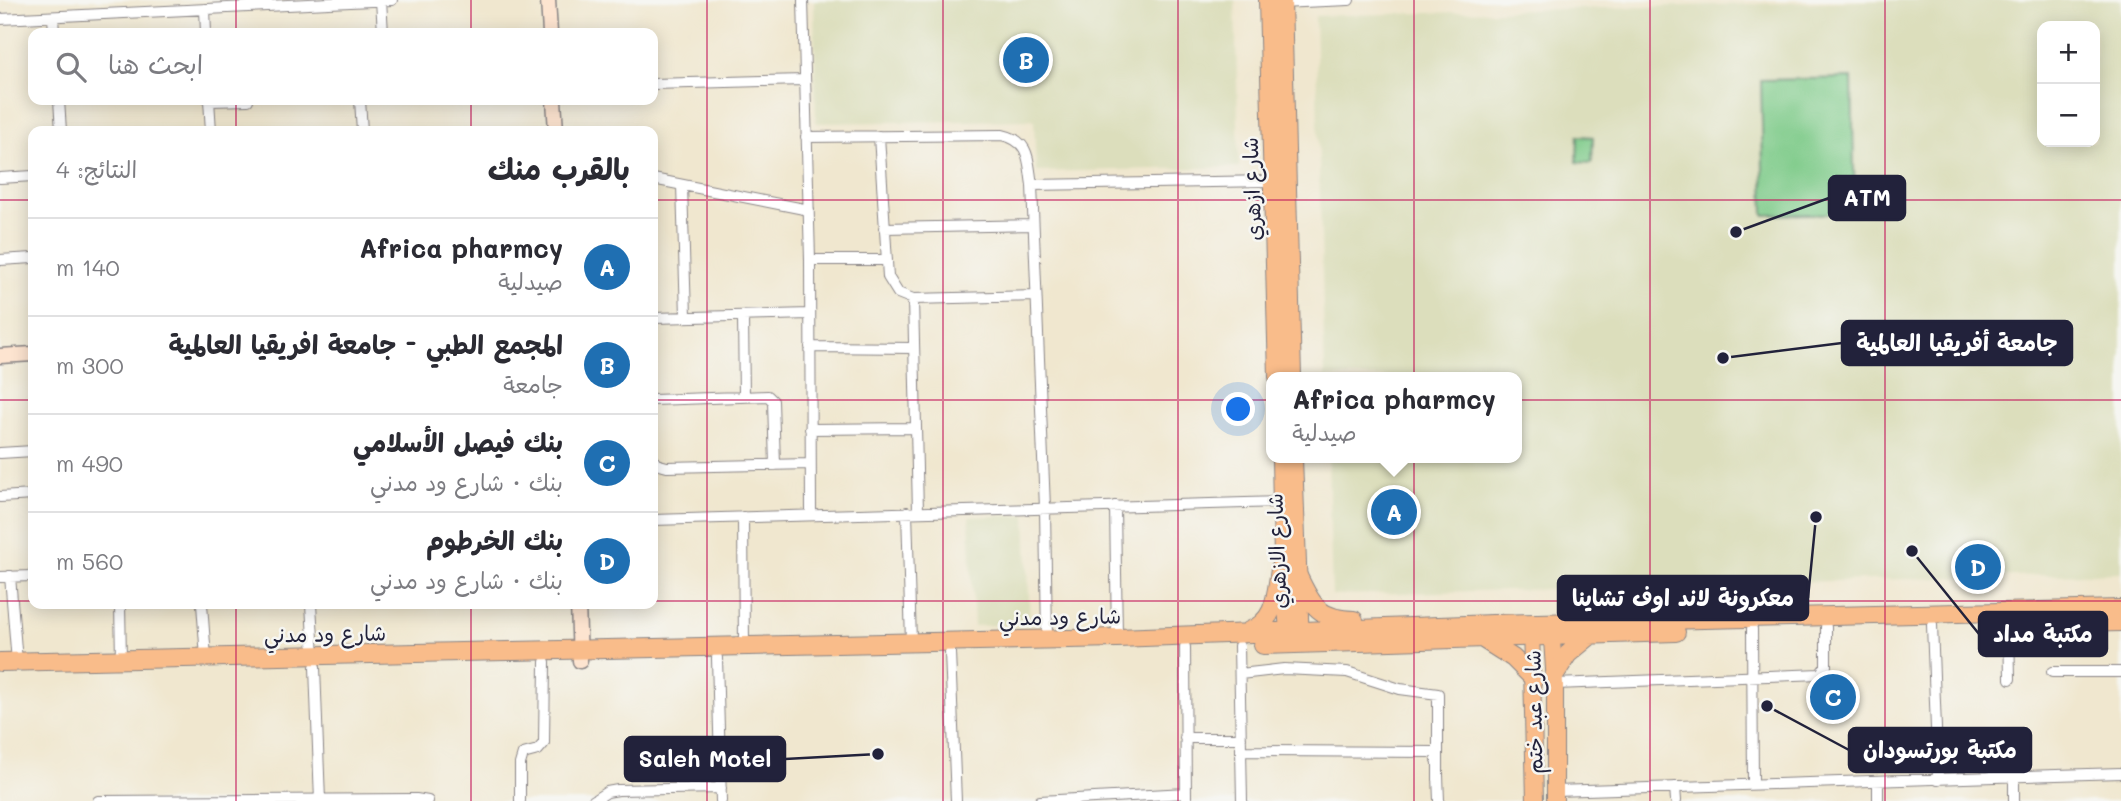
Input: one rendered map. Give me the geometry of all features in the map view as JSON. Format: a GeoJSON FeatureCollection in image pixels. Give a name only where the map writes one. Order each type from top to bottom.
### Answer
{"type":"FeatureCollection","features":[{"type":"Feature","properties":{"kind":"highway"},"geometry":{"type":"LineString","coordinates":[[1240,640],[1270,617],[1282,560]]}},
{"type":"Feature","properties":{"kind":"highway"},"geometry":{"type":"LineString","coordinates":[[1298,576],[1315,608],[1331,617],[1362,620],[1479,618],[1534,679]]}},
{"type":"Feature","properties":{"kind":"highway","name":"شارع ود مدني"},"geometry":{"type":"LineString","coordinates":[[8,662],[206,658],[314,662],[545,662],[580,655],[717,658],[1185,647],[1294,637],[2121,609]]}},
{"type":"Feature","properties":{"kind":"highway","name":"شارع ود مدني"},"geometry":{"type":"LineString","coordinates":[[1551,630],[1591,635],[1826,627],[2121,622]]}},
{"type":"Feature","properties":{"kind":"highway"},"geometry":{"type":"LineString","coordinates":[[1555,680],[1569,654],[1591,635]]}},
{"type":"Feature","properties":{"kind":"highway","name":"شارع ود مدني"},"geometry":{"type":"LineString","coordinates":[[0,673],[580,655],[744,646],[1117,638],[1240,640]]}},
{"type":"Feature","properties":{"kind":"main road","name":"شارع ازهري"},"geometry":{"type":"LineString","coordinates":[[1275,1],[1272,181],[1277,372]]}},
{"type":"Feature","properties":{"kind":"main road"},"geometry":{"type":"LineString","coordinates":[[1275,1],[1293,372]]}},
{"type":"Feature","properties":{"kind":"main road"},"geometry":{"type":"LineString","coordinates":[[1280,463],[1282,560],[1294,637]]}},
{"type":"Feature","properties":{"kind":"main road","name":"شارع الازهري"},"geometry":{"type":"LineString","coordinates":[[1294,463],[1298,576],[1294,637]]}},
{"type":"Feature","properties":{"kind":"main road","name":"شارع عبد ختم"},"geometry":{"type":"LineString","coordinates":[[1532,630],[1535,801]]}},
{"type":"Feature","properties":{"kind":"main road","name":"شارع عبد ختم"},"geometry":{"type":"LineString","coordinates":[[1551,630],[1555,680],[1555,796]]}},
{"type":"Feature","properties":{"kind":"street"},"geometry":{"type":"LineString","coordinates":[[381,0],[383,28]]}},
{"type":"Feature","properties":{"kind":"street"},"geometry":{"type":"LineString","coordinates":[[0,19],[205,9],[225,4],[392,0]]}},
{"type":"Feature","properties":{"kind":"street"},"geometry":{"type":"LineString","coordinates":[[548,0],[550,28]]}},
{"type":"Feature","properties":{"kind":"street"},"geometry":{"type":"LineString","coordinates":[[803,0],[810,260],[810,515]]}},
{"type":"Feature","properties":{"kind":"street"},"geometry":{"type":"LineString","coordinates":[[1275,1],[1349,0]]}},
{"type":"Feature","properties":{"kind":"street"},"geometry":{"type":"LineString","coordinates":[[205,9],[206,28]]}},
{"type":"Feature","properties":{"kind":"street"},"geometry":{"type":"LineString","coordinates":[[53,17],[54,28]]}},
{"type":"Feature","properties":{"kind":"street"},"geometry":{"type":"LineString","coordinates":[[658,83],[805,79]]}},
{"type":"Feature","properties":{"kind":"street"},"geometry":{"type":"LineString","coordinates":[[59,105],[61,126]]}},
{"type":"Feature","properties":{"kind":"street"},"geometry":{"type":"LineString","coordinates":[[209,105],[211,126]]}},
{"type":"Feature","properties":{"kind":"street"},"geometry":{"type":"LineString","coordinates":[[360,105],[362,126]]}},
{"type":"Feature","properties":{"kind":"street"},"geometry":{"type":"LineString","coordinates":[[554,105],[556,126]]}},
{"type":"Feature","properties":{"kind":"street"},"geometry":{"type":"LineString","coordinates":[[806,137],[1002,135],[1016,138],[1028,156],[1032,185],[1045,508],[1047,639]]}},
{"type":"Feature","properties":{"kind":"street"},"geometry":{"type":"LineString","coordinates":[[879,136],[886,260],[888,276],[898,293],[913,299],[1036,296]]}},
{"type":"Feature","properties":{"kind":"street"},"geometry":{"type":"LineString","coordinates":[[0,178],[28,176]]}},
{"type":"Feature","properties":{"kind":"street"},"geometry":{"type":"LineString","coordinates":[[658,180],[808,209]]}},
{"type":"Feature","properties":{"kind":"street"},"geometry":{"type":"LineString","coordinates":[[1032,185],[1272,181]]}},
{"type":"Feature","properties":{"kind":"street"},"geometry":{"type":"LineString","coordinates":[[681,185],[686,316]]}},
{"type":"Feature","properties":{"kind":"street"},"geometry":{"type":"LineString","coordinates":[[884,228],[1033,225]]}},
{"type":"Feature","properties":{"kind":"street"},"geometry":{"type":"LineString","coordinates":[[0,260],[28,258]]}},
{"type":"Feature","properties":{"kind":"street"},"geometry":{"type":"LineString","coordinates":[[810,260],[886,260]]}},
{"type":"Feature","properties":{"kind":"street"},"geometry":{"type":"LineString","coordinates":[[911,642],[916,428],[913,299]]}},
{"type":"Feature","properties":{"kind":"street"},"geometry":{"type":"LineString","coordinates":[[658,318],[810,314]]}},
{"type":"Feature","properties":{"kind":"street"},"geometry":{"type":"LineString","coordinates":[[743,317],[744,397]]}},
{"type":"Feature","properties":{"kind":"street"},"geometry":{"type":"LineString","coordinates":[[810,346],[914,348]]}},
{"type":"Feature","properties":{"kind":"street"},"geometry":{"type":"LineString","coordinates":[[0,356],[28,354]]}},
{"type":"Feature","properties":{"kind":"street"},"geometry":{"type":"LineString","coordinates":[[658,400],[772,398],[775,465]]}},
{"type":"Feature","properties":{"kind":"street"},"geometry":{"type":"LineString","coordinates":[[810,429],[916,428]]}},
{"type":"Feature","properties":{"kind":"street"},"geometry":{"type":"LineString","coordinates":[[0,453],[28,451]]}},
{"type":"Feature","properties":{"kind":"street"},"geometry":{"type":"LineString","coordinates":[[658,465],[667,467],[810,464]]}},
{"type":"Feature","properties":{"kind":"street"},"geometry":{"type":"LineString","coordinates":[[0,497],[28,495]]}},
{"type":"Feature","properties":{"kind":"street"},"geometry":{"type":"LineString","coordinates":[[658,520],[1281,502]]}},
{"type":"Feature","properties":{"kind":"street"},"geometry":{"type":"LineString","coordinates":[[1115,506],[1117,638]]}},
{"type":"Feature","properties":{"kind":"street"},"geometry":{"type":"LineString","coordinates":[[743,517],[744,646]]}},
{"type":"Feature","properties":{"kind":"street"},"geometry":{"type":"LineString","coordinates":[[8,662],[5,576],[28,576]]}},
{"type":"Feature","properties":{"kind":"street"},"geometry":{"type":"LineString","coordinates":[[120,609],[121,660]]}},
{"type":"Feature","properties":{"kind":"street"},"geometry":{"type":"LineString","coordinates":[[202,609],[206,658]]}},
{"type":"Feature","properties":{"kind":"street"},"geometry":{"type":"LineString","coordinates":[[311,609],[320,799]]}},
{"type":"Feature","properties":{"kind":"street"},"geometry":{"type":"LineString","coordinates":[[578,609],[580,655]]}},
{"type":"Feature","properties":{"kind":"street"},"geometry":{"type":"LineString","coordinates":[[2009,623],[2010,679]]}},
{"type":"Feature","properties":{"kind":"street"},"geometry":{"type":"LineString","coordinates":[[1932,625],[1938,780]]}},
{"type":"Feature","properties":{"kind":"street"},"geometry":{"type":"LineString","coordinates":[[1555,680],[1752,678],[1820,674],[1826,666],[1826,627]]}},
{"type":"Feature","properties":{"kind":"street"},"geometry":{"type":"LineString","coordinates":[[1752,629],[1753,783]]}},
{"type":"Feature","properties":{"kind":"street"},"geometry":{"type":"LineString","coordinates":[[1240,640],[1242,801]]}},
{"type":"Feature","properties":{"kind":"street"},"geometry":{"type":"LineString","coordinates":[[1040,801],[1186,797],[1185,647]]}},
{"type":"Feature","properties":{"kind":"street"},"geometry":{"type":"LineString","coordinates":[[950,652],[956,801]]}},
{"type":"Feature","properties":{"kind":"street"},"geometry":{"type":"LineString","coordinates":[[717,658],[721,801]]}},
{"type":"Feature","properties":{"kind":"street"},"geometry":{"type":"LineString","coordinates":[[520,801],[520,764],[523,754],[538,750],[544,743],[545,662]]}},
{"type":"Feature","properties":{"kind":"street"},"geometry":{"type":"LineString","coordinates":[[1240,674],[1284,669],[1347,672],[1400,689],[1438,694],[1438,780]]}},
{"type":"Feature","properties":{"kind":"street"},"geometry":{"type":"LineString","coordinates":[[2052,673],[2121,672]]}},
{"type":"Feature","properties":{"kind":"street"},"geometry":{"type":"LineString","coordinates":[[1185,738],[1241,738]]}},
{"type":"Feature","properties":{"kind":"street"},"geometry":{"type":"LineString","coordinates":[[1242,751],[1436,752],[1439,801]]}},
{"type":"Feature","properties":{"kind":"street"},"geometry":{"type":"LineString","coordinates":[[1555,796],[1753,783],[2121,773]]}},
{"type":"Feature","properties":{"kind":"street"},"geometry":{"type":"LineString","coordinates":[[2014,778],[2014,801]]}},
{"type":"Feature","properties":{"kind":"street"},"geometry":{"type":"LineString","coordinates":[[1878,781],[1878,801]]}},
{"type":"Feature","properties":{"kind":"street"},"geometry":{"type":"LineString","coordinates":[[1675,787],[1675,801]]}},
{"type":"Feature","properties":{"kind":"street"},"geometry":{"type":"LineString","coordinates":[[593,801],[607,792],[618,790],[721,788]]}},
{"type":"Feature","properties":{"kind":"street"},"geometry":{"type":"LineString","coordinates":[[98,801],[428,801]]}},
{"type":"Feature","properties":{"kind":"shaded area"},"geometry":{"type":"Polygon","coordinates":[[[814,0],[1235,0],[1239,167],[1036,172],[1034,120],[816,123],[814,0]]]}},
{"type":"Feature","properties":{"kind":"shaded area"},"geometry":{"type":"Polygon","coordinates":[[[1896,0],[2121,0],[2121,573],[1332,595],[1328,463],[1522,463],[1522,372],[1325,372],[1315,16],[1896,0]]]}},
{"type":"Feature","properties":{"kind":"shaded area"},"geometry":{"type":"Polygon","coordinates":[[[1026,515],[1030,624],[974,626],[969,517],[1026,515]]]}},
{"type":"Feature","properties":{"kind":"green space"},"geometry":{"type":"Polygon","coordinates":[[[1852,78],[1855,213],[1764,215],[1761,80],[1852,78]]]}},
{"type":"Feature","properties":{"kind":"green space"},"geometry":{"type":"Polygon","coordinates":[[[1578,136],[1593,137],[1592,163],[1577,162],[1578,136]]]}},
{"type":"Feature","properties":{"kind":"place","name":"المجمع الطبي - جامعة افريقيا العالمية"},"geometry":{"type":"Point","coordinates":[1026,60]}},
{"type":"Feature","properties":{"kind":"place","name":"ATM"},"geometry":{"type":"Point","coordinates":[1736,232]}},
{"type":"Feature","properties":{"kind":"place","name":"جامعة أفريقيا العالمية"},"geometry":{"type":"Point","coordinates":[1723,358]}},
{"type":"Feature","properties":{"kind":"place","name":"Africa pharmcy"},"geometry":{"type":"Point","coordinates":[1394,512]}},
{"type":"Feature","properties":{"kind":"place","name":"معكرونة لاند اوف تشاينا"},"geometry":{"type":"Point","coordinates":[1816,517]}},
{"type":"Feature","properties":{"kind":"place","name":"مكتبة مداد"},"geometry":{"type":"Point","coordinates":[1912,551]}},
{"type":"Feature","properties":{"kind":"place","name":"بنك الخرطوم"},"geometry":{"type":"Point","coordinates":[1978,567]}},
{"type":"Feature","properties":{"kind":"place","name":"بنك فيصل الأسلامي"},"geometry":{"type":"Point","coordinates":[1833,697]}},
{"type":"Feature","properties":{"kind":"place","name":"مكتبة بورتسودان"},"geometry":{"type":"Point","coordinates":[1767,706]}},
{"type":"Feature","properties":{"kind":"place","name":"Saleh Motel"},"geometry":{"type":"Point","coordinates":[878,754]}}]}
